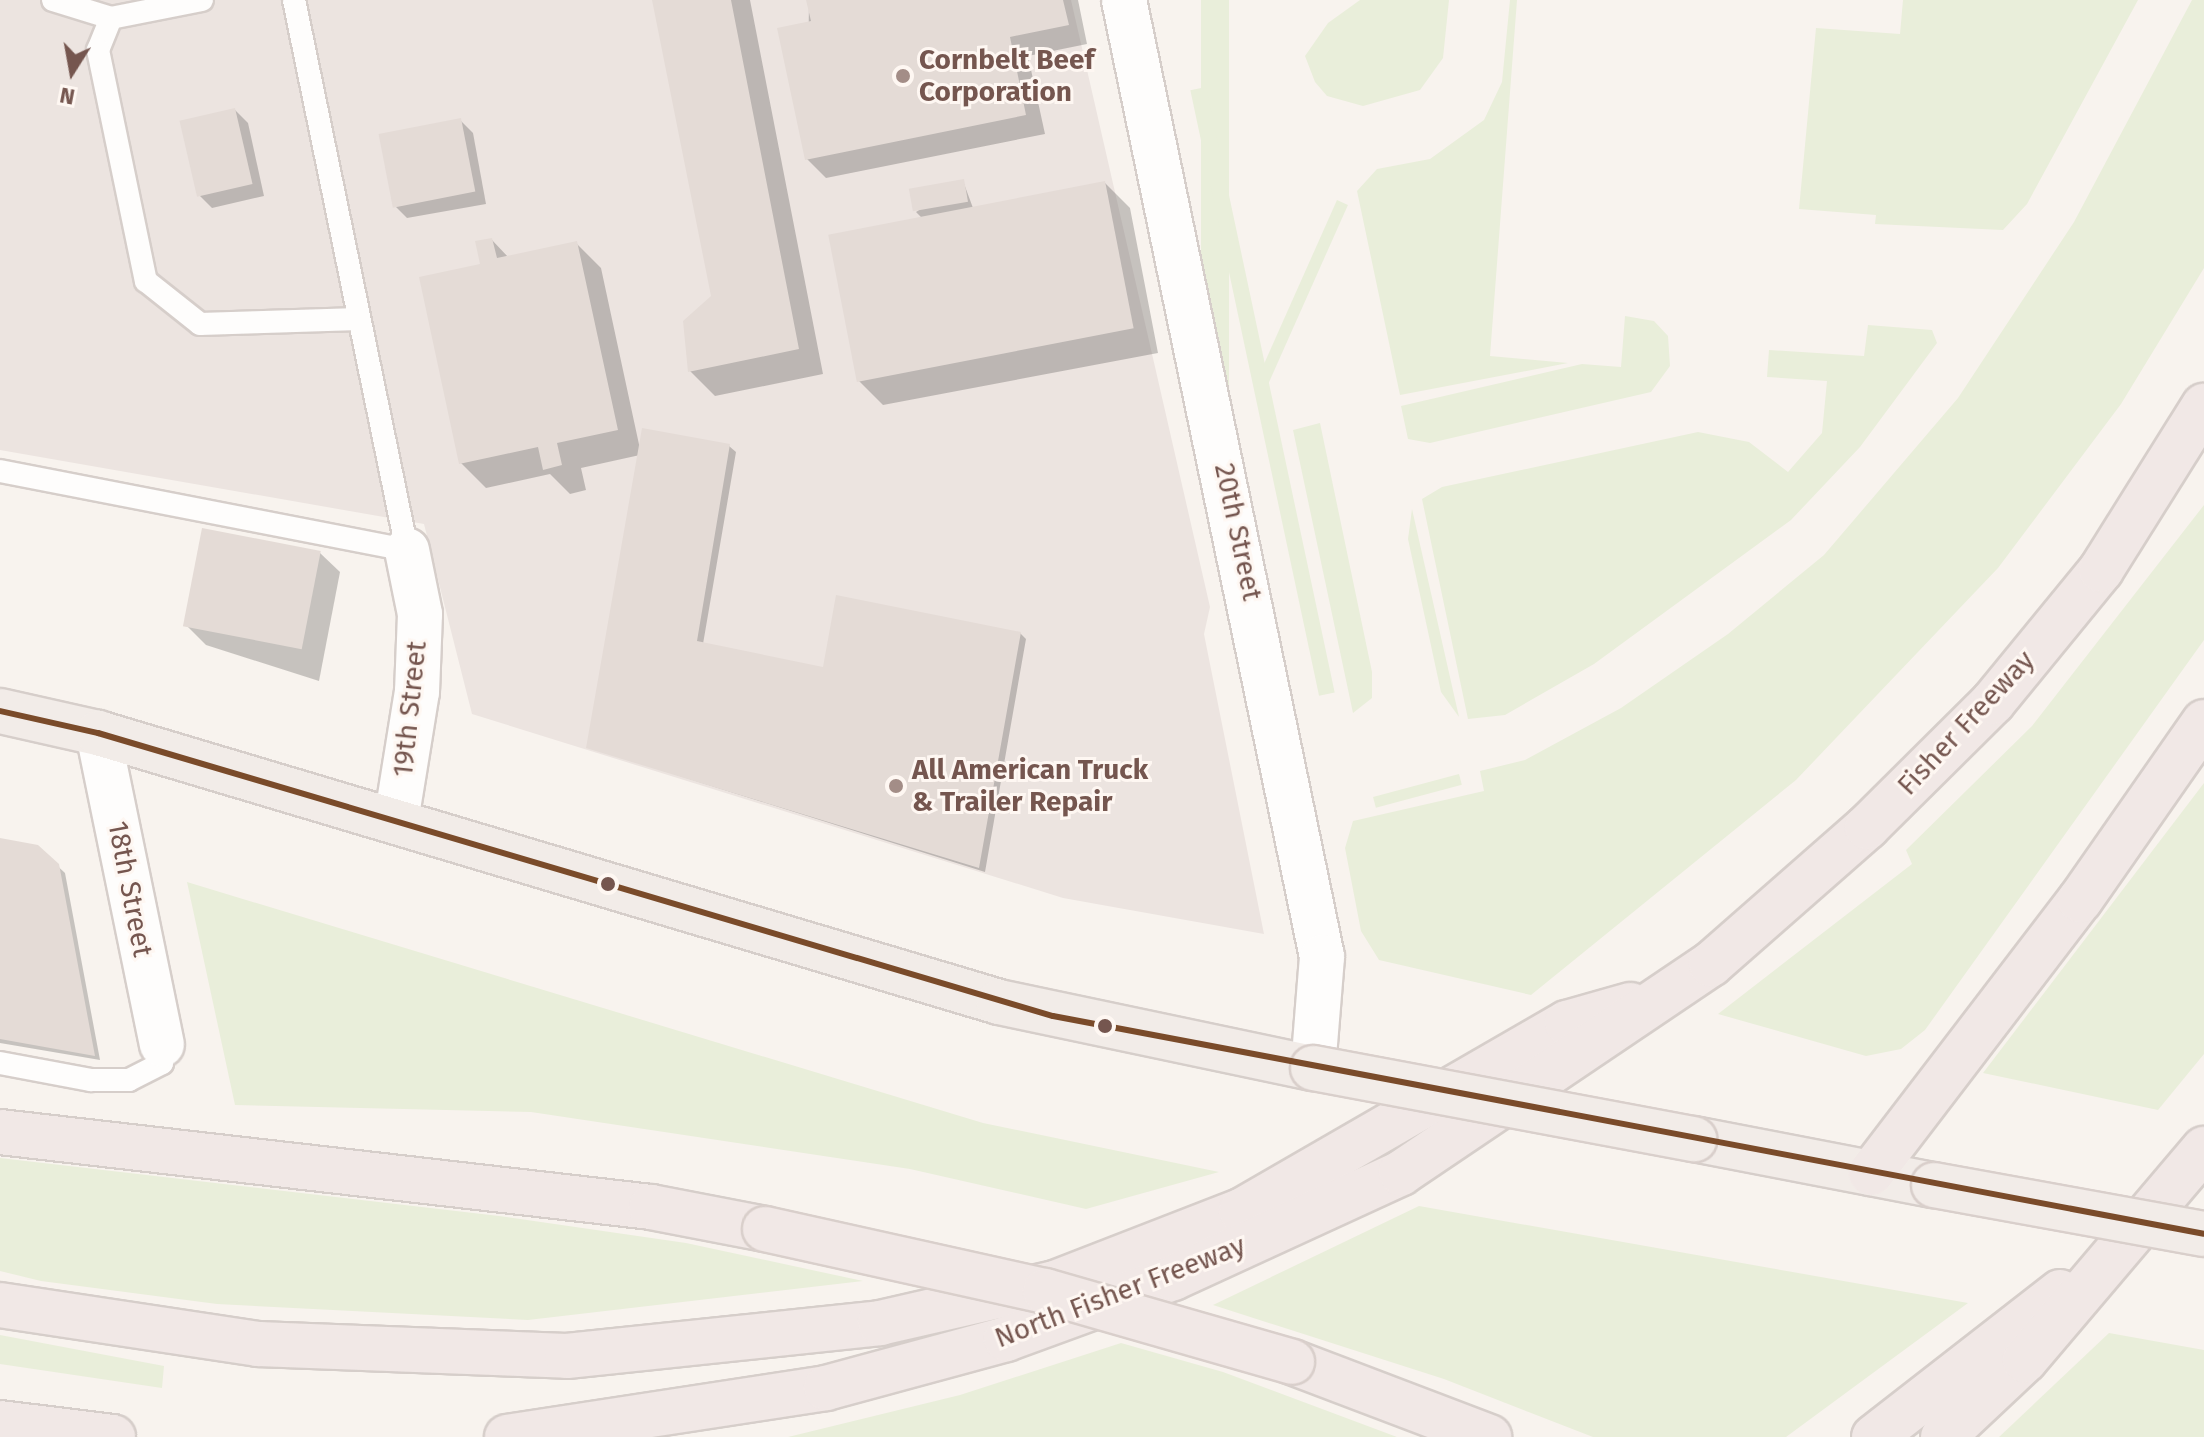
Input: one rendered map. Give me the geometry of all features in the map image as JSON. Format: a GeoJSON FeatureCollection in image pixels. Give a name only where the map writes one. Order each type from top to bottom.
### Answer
{"type":"FeatureCollection","features":[{"type":"Feature","properties":{"kind":"highway","name":"Fisher Freeway"},"geometry":{"type":"LineString","coordinates":[[1673,992],[1805,884],[1993,702],[2101,570],[2204,406]]}},
{"type":"Feature","properties":{"kind":"highway"},"geometry":{"type":"LineString","coordinates":[[1871,1173],[2080,900],[2204,722]]}},
{"type":"Feature","properties":{"kind":"highway"},"geometry":{"type":"LineString","coordinates":[[0,1305],[258,1344],[567,1356],[880,1323],[1055,1283],[1241,1211],[1567,1023],[1673,992]]}},
{"type":"Feature","properties":{"kind":"highway","name":"North Fisher Freeway"},"geometry":{"type":"LineString","coordinates":[[507,1437],[826,1388],[1006,1339],[1173,1278],[1401,1173],[1673,992]]}},
{"type":"Feature","properties":{"kind":"highway"},"geometry":{"type":"LineString","coordinates":[[0,1132],[651,1207],[765,1229],[1045,1291],[1292,1362],[1489,1437]]}},
{"type":"Feature","properties":{"kind":"highway"},"geometry":{"type":"LineString","coordinates":[[1943,1437],[2025,1360],[2104,1260],[2204,1149]]}},
{"type":"Feature","properties":{"kind":"highway"},"geometry":{"type":"LineString","coordinates":[[1874,1437],[2104,1260]]}},
{"type":"Feature","properties":{"kind":"highway"},"geometry":{"type":"LineString","coordinates":[[0,1423],[113,1437]]}},
{"type":"Feature","properties":{"kind":"main road"},"geometry":{"type":"LineString","coordinates":[[0,711],[98,733],[999,1002],[1313,1068],[2204,1234]]}},
{"type":"Feature","properties":{"kind":"street","name":"20th Street"},"geometry":{"type":"LineString","coordinates":[[1124,0],[1320,942],[1324,981],[1313,1068]]}},
{"type":"Feature","properties":{"kind":"street","name":"19th Street"},"geometry":{"type":"LineString","coordinates":[[396,821],[417,692],[420,614],[407,550]]}},
{"type":"Feature","properties":{"kind":"street","name":"18th Street"},"geometry":{"type":"LineString","coordinates":[[98,733],[162,1045]]}},
{"type":"Feature","properties":{"kind":"lane"},"geometry":{"type":"LineString","coordinates":[[53,0],[111,18],[202,0]]}},
{"type":"Feature","properties":{"kind":"lane"},"geometry":{"type":"LineString","coordinates":[[0,471],[407,550],[294,0]]}},
{"type":"Feature","properties":{"kind":"lane"},"geometry":{"type":"LineString","coordinates":[[111,18],[98,50],[146,281],[200,324],[359,319]]}},
{"type":"Feature","properties":{"kind":"lane"},"geometry":{"type":"LineString","coordinates":[[0,1063],[129,1080],[162,1063],[162,1045]]}},
{"type":"Feature","properties":{"kind":"shaded area"},"geometry":{"type":"Polygon","coordinates":[[[0,0],[1071,0],[1210,607],[1204,634],[1264,934],[1063,898],[472,714],[424,524],[0,450],[0,0]]]}},
{"type":"Feature","properties":{"kind":"green space"},"geometry":{"type":"Polygon","coordinates":[[[1201,0],[1229,0],[1229,429],[1201,429],[1201,0]]]}},
{"type":"Feature","properties":{"kind":"green space"},"geometry":{"type":"Polygon","coordinates":[[[1360,0],[1449,0],[1443,58],[1420,90],[1363,106],[1327,96],[1315,82],[1305,56],[1328,23],[1360,0]]]}},
{"type":"Feature","properties":{"kind":"green space"},"geometry":{"type":"Polygon","coordinates":[[[1510,0],[1517,0],[1490,356],[1568,363],[1400,395],[1357,191],[1377,169],[1430,159],[1484,120],[1502,82],[1510,0]]]}},
{"type":"Feature","properties":{"kind":"green space"},"geometry":{"type":"Polygon","coordinates":[[[1903,0],[2138,0],[2027,204],[2003,230],[1875,224],[1876,215],[1799,209],[1816,28],[1900,34],[1903,0]]]}},
{"type":"Feature","properties":{"kind":"green space"},"geometry":{"type":"Polygon","coordinates":[[[2192,0],[2204,0],[2204,268],[2121,404],[1998,568],[1796,780],[1531,995],[1379,960],[1361,931],[1345,848],[1353,821],[1484,791],[1480,771],[1525,760],[1621,708],[1728,634],[1824,555],[1958,398],[2074,222],[2192,0]]]}},
{"type":"Feature","properties":{"kind":"green space"},"geometry":{"type":"Polygon","coordinates":[[[1206,87],[1335,692],[1319,696],[1190,90],[1206,87]]]}},
{"type":"Feature","properties":{"kind":"green space"},"geometry":{"type":"Polygon","coordinates":[[[1337,200],[1348,205],[1265,390],[1254,385],[1337,200]]]}},
{"type":"Feature","properties":{"kind":"green space"},"geometry":{"type":"Polygon","coordinates":[[[1625,316],[1654,321],[1668,336],[1670,366],[1651,392],[1430,443],[1408,439],[1401,406],[1582,364],[1621,367],[1625,316]]]}},
{"type":"Feature","properties":{"kind":"green space"},"geometry":{"type":"Polygon","coordinates":[[[1868,325],[1932,330],[1937,343],[1860,447],[1791,520],[1594,664],[1505,715],[1468,719],[1422,499],[1442,487],[1698,432],[1749,442],[1788,472],[1822,433],[1827,381],[1767,377],[1769,350],[1864,356],[1868,325]]]}},
{"type":"Feature","properties":{"kind":"green space"},"geometry":{"type":"Polygon","coordinates":[[[1320,423],[1372,672],[1372,698],[1353,713],[1293,430],[1320,423]]]}},
{"type":"Feature","properties":{"kind":"green space"},"geometry":{"type":"Polygon","coordinates":[[[2204,505],[2204,640],[1925,1030],[1901,1049],[1866,1056],[1718,1014],[1912,864],[1906,850],[2032,726],[2204,505]]]}},
{"type":"Feature","properties":{"kind":"green space"},"geometry":{"type":"Polygon","coordinates":[[[1412,509],[1459,717],[1441,692],[1408,539],[1412,509]]]}},
{"type":"Feature","properties":{"kind":"green space"},"geometry":{"type":"Polygon","coordinates":[[[1459,774],[1462,785],[1376,808],[1373,797],[1459,774]]]}},
{"type":"Feature","properties":{"kind":"green space"},"geometry":{"type":"Polygon","coordinates":[[[2204,783],[2204,1054],[2158,1110],[1983,1073],[2204,783]]]}},
{"type":"Feature","properties":{"kind":"green space"},"geometry":{"type":"Polygon","coordinates":[[[187,882],[983,1123],[1219,1172],[1086,1209],[910,1169],[531,1112],[235,1105],[187,882]]]}},
{"type":"Feature","properties":{"kind":"green space"},"geometry":{"type":"Polygon","coordinates":[[[0,1158],[499,1216],[686,1243],[863,1281],[528,1320],[217,1304],[41,1281],[0,1271],[0,1158]]]}},
{"type":"Feature","properties":{"kind":"green space"},"geometry":{"type":"Polygon","coordinates":[[[1419,1206],[1968,1303],[1786,1437],[1593,1437],[1444,1379],[1213,1305],[1419,1206]]]}},
{"type":"Feature","properties":{"kind":"green space"},"geometry":{"type":"Polygon","coordinates":[[[2109,1333],[2204,1350],[2204,1437],[1999,1437],[2109,1333]]]}},
{"type":"Feature","properties":{"kind":"green space"},"geometry":{"type":"Polygon","coordinates":[[[0,1335],[164,1366],[162,1388],[0,1364],[0,1335]]]}},
{"type":"Feature","properties":{"kind":"green space"},"geometry":{"type":"Polygon","coordinates":[[[1121,1343],[1223,1372],[1397,1437],[788,1437],[960,1395],[1121,1343]]]}},
{"type":"Feature","properties":{"kind":"building"},"geometry":{"type":"Polygon","coordinates":[[[652,0],[731,0],[799,349],[688,372],[683,321],[711,296],[652,0]]]}},
{"type":"Feature","properties":{"kind":"building","name":"Cornbelt Beef Corporation"},"geometry":{"type":"Polygon","coordinates":[[[806,0],[1063,0],[1069,25],[1010,37],[1026,115],[805,160],[777,28],[811,21],[806,0]]]}},
{"type":"Feature","properties":{"kind":"building"},"geometry":{"type":"Polygon","coordinates":[[[235,108],[253,184],[197,197],[179,121],[235,108]]]}},
{"type":"Feature","properties":{"kind":"building"},"geometry":{"type":"Polygon","coordinates":[[[461,118],[475,192],[393,208],[379,134],[461,118]]]}},
{"type":"Feature","properties":{"kind":"building"},"geometry":{"type":"Polygon","coordinates":[[[964,179],[968,202],[913,211],[909,189],[964,179]]]}},
{"type":"Feature","properties":{"kind":"building"},"geometry":{"type":"Polygon","coordinates":[[[1105,181],[1134,328],[857,382],[828,235],[1105,181]]]}},
{"type":"Feature","properties":{"kind":"building"},"geometry":{"type":"Polygon","coordinates":[[[492,238],[497,258],[577,241],[618,430],[557,443],[562,465],[543,470],[538,447],[459,464],[419,277],[480,264],[475,241],[492,238]]]}},
{"type":"Feature","properties":{"kind":"building"},"geometry":{"type":"Polygon","coordinates":[[[642,428],[730,444],[697,641],[823,667],[836,595],[1021,632],[979,868],[586,748],[642,428]]]}},
{"type":"Feature","properties":{"kind":"building"},"geometry":{"type":"Polygon","coordinates":[[[202,528],[321,551],[302,649],[183,626],[202,528]]]}},
{"type":"Feature","properties":{"kind":"building"},"geometry":{"type":"Polygon","coordinates":[[[0,838],[38,845],[59,864],[95,1056],[0,1039],[0,838]]]}},
{"type":"Feature","properties":{"kind":"transit line"},"geometry":{"type":"LineString","coordinates":[[0,711],[98,733],[1053,1016],[2204,1234]]}},
{"type":"Feature","properties":{"kind":"place","name":"Cornbelt Beef Corporation"},"geometry":{"type":"Point","coordinates":[903,76]}},
{"type":"Feature","properties":{"kind":"place","name":"All American Truck & Trailer Repair"},"geometry":{"type":"Point","coordinates":[896,786]}}]}
